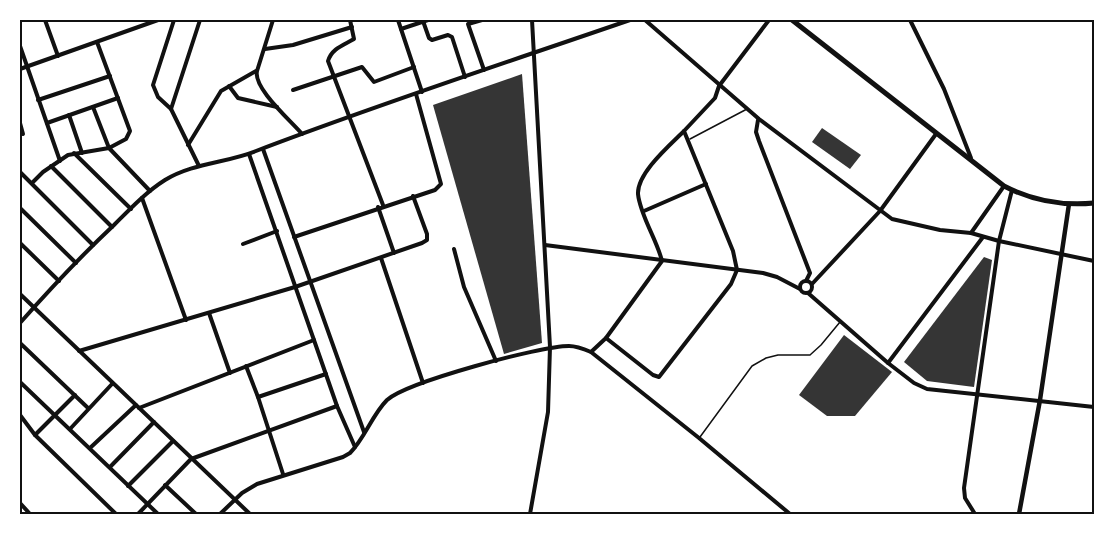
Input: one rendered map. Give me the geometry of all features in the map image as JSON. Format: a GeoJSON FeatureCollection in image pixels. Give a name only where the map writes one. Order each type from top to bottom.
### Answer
{"type":"FeatureCollection","features":[{"type":"Feature","properties":{"kind":"main road"},"geometry":{"type":"LineString","coordinates":[[792,20],[1004,186],[1039,200],[1069,204],[1095,203]]}},
{"type":"Feature","properties":{"kind":"street"},"geometry":{"type":"LineString","coordinates":[[45,20],[58,56]]}},
{"type":"Feature","properties":{"kind":"street"},"geometry":{"type":"LineString","coordinates":[[20,69],[158,20]]}},
{"type":"Feature","properties":{"kind":"street"},"geometry":{"type":"LineString","coordinates":[[174,20],[153,85],[158,97],[171,109],[199,166]]}},
{"type":"Feature","properties":{"kind":"street"},"geometry":{"type":"LineString","coordinates":[[171,109],[200,20]]}},
{"type":"Feature","properties":{"kind":"street"},"geometry":{"type":"LineString","coordinates":[[273,20],[256,79],[261,88],[302,134]]}},
{"type":"Feature","properties":{"kind":"street"},"geometry":{"type":"LineString","coordinates":[[350,20],[354,39],[340,46],[328,58],[381,206],[394,253]]}},
{"type":"Feature","properties":{"kind":"street"},"geometry":{"type":"LineString","coordinates":[[398,20],[422,92]]}},
{"type":"Feature","properties":{"kind":"street"},"geometry":{"type":"LineString","coordinates":[[401,29],[426,20],[432,40],[448,35],[452,37],[465,77]]}},
{"type":"Feature","properties":{"kind":"street"},"geometry":{"type":"LineString","coordinates":[[482,20],[467,22],[484,70]]}},
{"type":"Feature","properties":{"kind":"street"},"geometry":{"type":"LineString","coordinates":[[530,514],[548,412],[550,347],[532,20]]}},
{"type":"Feature","properties":{"kind":"street"},"geometry":{"type":"LineString","coordinates":[[20,323],[131,208],[150,191],[177,173],[249,154],[630,20]]}},
{"type":"Feature","properties":{"kind":"street"},"geometry":{"type":"LineString","coordinates":[[645,20],[759,119],[892,219],[971,233],[1095,261]]}},
{"type":"Feature","properties":{"kind":"street"},"geometry":{"type":"LineString","coordinates":[[662,261],[638,194],[644,176],[715,98],[719,86],[769,20]]}},
{"type":"Feature","properties":{"kind":"street"},"geometry":{"type":"LineString","coordinates":[[910,20],[944,89],[971,159]]}},
{"type":"Feature","properties":{"kind":"street"},"geometry":{"type":"LineString","coordinates":[[265,49],[293,45],[352,27]]}},
{"type":"Feature","properties":{"kind":"street"},"geometry":{"type":"LineString","coordinates":[[32,183],[51,166],[74,153],[109,148],[123,142],[130,133],[97,42]]}},
{"type":"Feature","properties":{"kind":"street"},"geometry":{"type":"LineString","coordinates":[[20,46],[60,161]]}},
{"type":"Feature","properties":{"kind":"street"},"geometry":{"type":"LineString","coordinates":[[293,90],[362,67],[374,82],[414,67]]}},
{"type":"Feature","properties":{"kind":"street"},"geometry":{"type":"LineString","coordinates":[[188,145],[218,96],[229,86],[257,70]]}},
{"type":"Feature","properties":{"kind":"street"},"geometry":{"type":"LineString","coordinates":[[38,100],[110,76]]}},
{"type":"Feature","properties":{"kind":"street"},"geometry":{"type":"LineString","coordinates":[[229,86],[242,99],[278,107]]}},
{"type":"Feature","properties":{"kind":"street"},"geometry":{"type":"LineString","coordinates":[[294,237],[381,206],[435,190],[441,184],[416,94]]}},
{"type":"Feature","properties":{"kind":"street"},"geometry":{"type":"LineString","coordinates":[[46,123],[118,99]]}},
{"type":"Feature","properties":{"kind":"street"},"geometry":{"type":"LineString","coordinates":[[93,107],[109,148],[150,191]]}},
{"type":"Feature","properties":{"kind":"street"},"geometry":{"type":"LineString","coordinates":[[69,115],[82,153]]}},
{"type":"Feature","properties":{"kind":"street"},"geometry":{"type":"LineString","coordinates":[[759,119],[756,132],[810,273],[806,281],[800,284],[800,289]]}},
{"type":"Feature","properties":{"kind":"street"},"geometry":{"type":"LineString","coordinates":[[20,123],[23,134]]}},
{"type":"Feature","properties":{"kind":"street"},"geometry":{"type":"LineString","coordinates":[[606,338],[653,375],[659,377],[731,284],[737,270],[733,250],[684,131]]}},
{"type":"Feature","properties":{"kind":"street"},"geometry":{"type":"LineString","coordinates":[[808,293],[811,291],[812,284],[880,211],[936,134]]}},
{"type":"Feature","properties":{"kind":"street"},"geometry":{"type":"LineString","coordinates":[[263,149],[364,433]]}},
{"type":"Feature","properties":{"kind":"street"},"geometry":{"type":"LineString","coordinates":[[74,153],[131,208]]}},
{"type":"Feature","properties":{"kind":"street"},"geometry":{"type":"LineString","coordinates":[[249,154],[326,374],[355,447]]}},
{"type":"Feature","properties":{"kind":"street"},"geometry":{"type":"LineString","coordinates":[[51,166],[112,227]]}},
{"type":"Feature","properties":{"kind":"street"},"geometry":{"type":"LineString","coordinates":[[20,172],[93,245]]}},
{"type":"Feature","properties":{"kind":"street"},"geometry":{"type":"LineString","coordinates":[[644,211],[706,184]]}},
{"type":"Feature","properties":{"kind":"street"},"geometry":{"type":"LineString","coordinates":[[971,233],[1004,186]]}},
{"type":"Feature","properties":{"kind":"street"},"geometry":{"type":"LineString","coordinates":[[975,514],[965,498],[964,488],[999,241],[1011,190]]}},
{"type":"Feature","properties":{"kind":"street"},"geometry":{"type":"LineString","coordinates":[[79,351],[295,287],[427,240],[427,234],[413,196]]}},
{"type":"Feature","properties":{"kind":"street"},"geometry":{"type":"LineString","coordinates":[[142,198],[186,320]]}},
{"type":"Feature","properties":{"kind":"street"},"geometry":{"type":"LineString","coordinates":[[1018,514],[1040,400],[1069,204]]}},
{"type":"Feature","properties":{"kind":"street"},"geometry":{"type":"LineString","coordinates":[[20,208],[76,263]]}},
{"type":"Feature","properties":{"kind":"street"},"geometry":{"type":"LineString","coordinates":[[243,244],[277,231]]}},
{"type":"Feature","properties":{"kind":"street"},"geometry":{"type":"LineString","coordinates":[[888,363],[983,237]]}},
{"type":"Feature","properties":{"kind":"street"},"geometry":{"type":"LineString","coordinates":[[20,243],[59,281]]}},
{"type":"Feature","properties":{"kind":"street"},"geometry":{"type":"LineString","coordinates":[[544,245],[763,273],[777,277],[802,292],[808,293],[888,363],[914,383],[927,389],[1095,407]]}},
{"type":"Feature","properties":{"kind":"street"},"geometry":{"type":"LineString","coordinates":[[454,249],[464,287],[496,361]]}},
{"type":"Feature","properties":{"kind":"street"},"geometry":{"type":"LineString","coordinates":[[381,258],[423,383]]}},
{"type":"Feature","properties":{"kind":"street"},"geometry":{"type":"LineString","coordinates":[[591,352],[606,338],[662,261]]}},
{"type":"Feature","properties":{"kind":"street"},"geometry":{"type":"LineString","coordinates":[[806,281],[812,284]]}},
{"type":"Feature","properties":{"kind":"street"},"geometry":{"type":"LineString","coordinates":[[20,294],[250,514]]}},
{"type":"Feature","properties":{"kind":"street"},"geometry":{"type":"LineString","coordinates":[[210,313],[230,373]]}},
{"type":"Feature","properties":{"kind":"street"},"geometry":{"type":"LineString","coordinates":[[90,448],[137,406],[314,340]]}},
{"type":"Feature","properties":{"kind":"street"},"geometry":{"type":"LineString","coordinates":[[20,343],[88,408]]}},
{"type":"Feature","properties":{"kind":"street"},"geometry":{"type":"LineString","coordinates":[[220,514],[234,499],[249,488],[283,474],[343,457],[355,447],[387,400],[401,391],[496,361],[550,347],[570,346],[591,352],[790,514]]}},
{"type":"Feature","properties":{"kind":"street"},"geometry":{"type":"LineString","coordinates":[[246,366],[283,474]]}},
{"type":"Feature","properties":{"kind":"street"},"geometry":{"type":"LineString","coordinates":[[258,397],[326,374]]}},
{"type":"Feature","properties":{"kind":"street"},"geometry":{"type":"LineString","coordinates":[[20,382],[158,514]]}},
{"type":"Feature","properties":{"kind":"street"},"geometry":{"type":"LineString","coordinates":[[69,430],[112,384]]}},
{"type":"Feature","properties":{"kind":"street"},"geometry":{"type":"LineString","coordinates":[[35,435],[75,395]]}},
{"type":"Feature","properties":{"kind":"street"},"geometry":{"type":"LineString","coordinates":[[138,514],[192,459],[338,406]]}},
{"type":"Feature","properties":{"kind":"street"},"geometry":{"type":"LineString","coordinates":[[20,415],[35,435],[116,514]]}},
{"type":"Feature","properties":{"kind":"street"},"geometry":{"type":"LineString","coordinates":[[110,467],[154,422]]}},
{"type":"Feature","properties":{"kind":"street"},"geometry":{"type":"LineString","coordinates":[[128,486],[173,441]]}},
{"type":"Feature","properties":{"kind":"street"},"geometry":{"type":"LineString","coordinates":[[165,484],[196,514]]}},
{"type":"Feature","properties":{"kind":"street"},"geometry":{"type":"LineString","coordinates":[[20,503],[30,514]]}},
{"type":"Feature","properties":{"kind":"lane"},"geometry":{"type":"LineString","coordinates":[[689,140],[748,109]]}},
{"type":"Feature","properties":{"kind":"lane"},"geometry":{"type":"LineString","coordinates":[[699,438],[752,366],[766,358],[778,355],[810,355],[840,322]]}},
{"type":"Feature","properties":{"kind":"building"},"geometry":{"type":"Polygon","coordinates":[[[522,74],[542,343],[504,354],[433,105],[522,74]]]}},
{"type":"Feature","properties":{"kind":"building"},"geometry":{"type":"Polygon","coordinates":[[[822,128],[861,155],[850,169],[812,142],[822,128]]]}},
{"type":"Feature","properties":{"kind":"building"},"geometry":{"type":"Polygon","coordinates":[[[984,257],[992,260],[974,387],[927,381],[904,362],[984,257]]]}},
{"type":"Feature","properties":{"kind":"building"},"geometry":{"type":"Polygon","coordinates":[[[844,335],[892,372],[855,416],[827,416],[799,395],[844,335]]]}}]}
